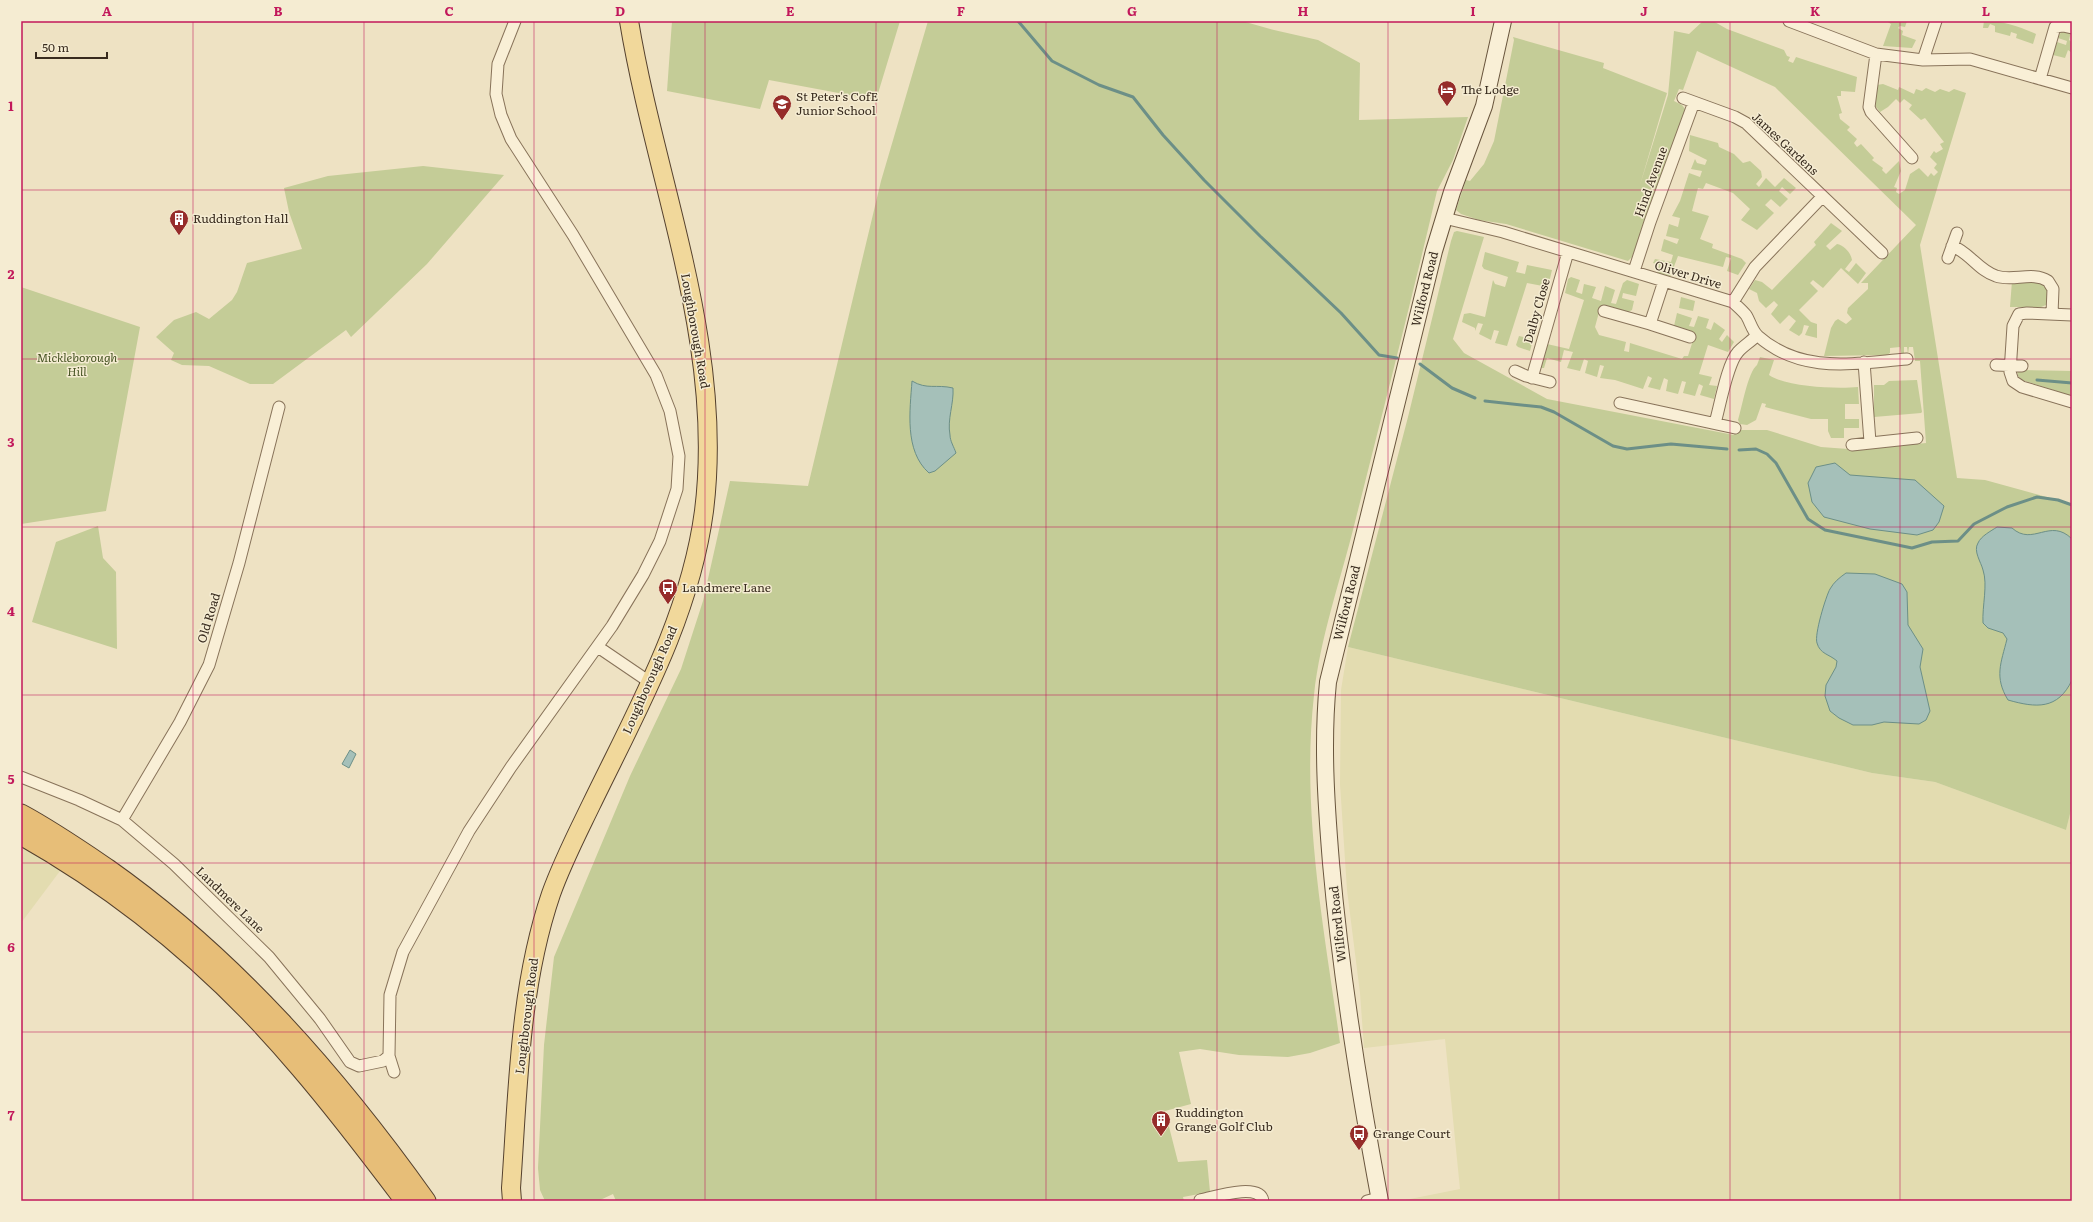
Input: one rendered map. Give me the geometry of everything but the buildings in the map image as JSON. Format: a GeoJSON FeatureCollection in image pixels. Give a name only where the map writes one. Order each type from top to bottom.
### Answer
{"type":"FeatureCollection","features":[{"type":"Feature","properties":{"kind":"highway"},"geometry":{"type":"LineString","coordinates":[[21,814],[45,827],[154,903],[228,967],[313,1058],[395,1158],[426,1201]]}},
{"type":"Feature","properties":{"kind":"highway"},"geometry":{"type":"LineString","coordinates":[[21,835],[75,867],[116,895],[155,926],[216,979],[263,1026],[300,1068],[405,1201]]}},
{"type":"Feature","properties":{"kind":"main road","name":"Loughborough Road"},"geometry":{"type":"LineString","coordinates":[[510,1197],[523,1027],[533,959],[541,926],[552,892],[569,850],[651,683],[677,619],[698,546],[707,479],[708,431],[701,347],[689,285],[648,121],[629,21]]}},
{"type":"Feature","properties":{"kind":"main road","name":"Wilford Road"},"geometry":{"type":"LineString","coordinates":[[1375,1200],[1336,916],[1327,806],[1324,749],[1325,708],[1328,682],[1334,653],[1386,452],[1434,252],[1444,218],[1486,99],[1503,21]]}},
{"type":"Feature","properties":{"kind":"street"},"geometry":{"type":"LineString","coordinates":[[394,1072],[389,1056],[390,995],[399,960],[430,900],[469,831],[511,767],[598,647],[644,575],[660,541],[677,489],[679,456],[670,411],[656,376],[644,352],[573,235],[511,139],[501,115],[496,94],[498,64],[515,21]]}},
{"type":"Feature","properties":{"kind":"street"},"geometry":{"type":"LineString","coordinates":[[1789,21],[1876,54],[1923,60],[1970,59],[2072,88]]}},
{"type":"Feature","properties":{"kind":"street"},"geometry":{"type":"LineString","coordinates":[[1923,60],[1936,21]]}},
{"type":"Feature","properties":{"kind":"street"},"geometry":{"type":"LineString","coordinates":[[2040,79],[2054,24],[2072,28]]}},
{"type":"Feature","properties":{"kind":"street"},"geometry":{"type":"LineString","coordinates":[[1876,54],[1870,107],[1871,112],[1912,158]]}},
{"type":"Feature","properties":{"kind":"street","name":"James Gardens"},"geometry":{"type":"LineString","coordinates":[[1683,98],[1746,123],[1882,253]]}},
{"type":"Feature","properties":{"kind":"street","name":"Hind Avenue"},"geometry":{"type":"LineString","coordinates":[[1634,272],[1650,222],[1694,102]]}},
{"type":"Feature","properties":{"kind":"street"},"geometry":{"type":"LineString","coordinates":[[1732,302],[1755,267],[1822,197]]}},
{"type":"Feature","properties":{"kind":"street","name":"Oliver Drive"},"geometry":{"type":"LineString","coordinates":[[1444,218],[1503,232],[1732,302],[1745,314],[1757,335],[1783,353],[1800,360],[1822,365],[1908,358]]}},
{"type":"Feature","properties":{"kind":"street"},"geometry":{"type":"LineString","coordinates":[[1948,258],[1957,234]]}},
{"type":"Feature","properties":{"kind":"street"},"geometry":{"type":"LineString","coordinates":[[1952,246],[1963,252],[1995,276],[2037,277],[2048,280],[2053,289],[2052,314]]}},
{"type":"Feature","properties":{"kind":"street","name":"Dalby Close"},"geometry":{"type":"LineString","coordinates":[[1532,378],[1568,252]]}},
{"type":"Feature","properties":{"kind":"street"},"geometry":{"type":"LineString","coordinates":[[1650,324],[1664,281]]}},
{"type":"Feature","properties":{"kind":"street"},"geometry":{"type":"LineString","coordinates":[[1604,311],[1690,337]]}},
{"type":"Feature","properties":{"kind":"street"},"geometry":{"type":"LineString","coordinates":[[2072,315],[2023,313],[2015,318],[2012,326],[2016,366],[2011,377],[2018,386],[2072,402]]}},
{"type":"Feature","properties":{"kind":"street"},"geometry":{"type":"LineString","coordinates":[[1715,423],[1732,362],[1738,351],[1757,335]]}},
{"type":"Feature","properties":{"kind":"street"},"geometry":{"type":"LineString","coordinates":[[1864,362],[1870,442]]}},
{"type":"Feature","properties":{"kind":"street"},"geometry":{"type":"LineString","coordinates":[[1996,366],[2016,366]]}},
{"type":"Feature","properties":{"kind":"street"},"geometry":{"type":"LineString","coordinates":[[1515,371],[1532,378],[1550,382]]}},
{"type":"Feature","properties":{"kind":"street"},"geometry":{"type":"LineString","coordinates":[[1620,403],[1734,428]]}},
{"type":"Feature","properties":{"kind":"street","name":"Old Road"},"geometry":{"type":"LineString","coordinates":[[122,820],[180,722],[209,665],[239,563],[279,407]]}},
{"type":"Feature","properties":{"kind":"street"},"geometry":{"type":"LineString","coordinates":[[1852,445],[1917,438]]}},
{"type":"Feature","properties":{"kind":"street"},"geometry":{"type":"LineString","coordinates":[[598,647],[651,683]]}},
{"type":"Feature","properties":{"kind":"street","name":"Landmere Lane"},"geometry":{"type":"LineString","coordinates":[[21,777],[79,800],[122,820],[196,885],[269,957],[316,1014],[350,1062],[359,1066],[383,1061],[389,1056]]}},
{"type":"Feature","properties":{"kind":"street"},"geometry":{"type":"LineString","coordinates":[[1200,1200],[1249,1190],[1258,1192],[1262,1196],[1263,1201]]}},
{"type":"Feature","properties":{"kind":"shaded area"},"geometry":{"type":"Polygon","coordinates":[[[1348,647],[1872,773],[1935,782],[2066,830],[2072,806],[2072,1201],[1400,1201],[1460,1189],[1445,1039],[1364,1048],[1360,993],[1347,890],[1340,784],[1341,690],[1348,647]]]}},
{"type":"Feature","properties":{"kind":"shaded area"},"geometry":{"type":"Polygon","coordinates":[[[21,843],[60,871],[21,923],[21,843]]]}},
{"type":"Feature","properties":{"kind":"green space"},"geometry":{"type":"Polygon","coordinates":[[[672,21],[900,21],[876,100],[769,80],[760,109],[667,91],[672,21]]]}},
{"type":"Feature","properties":{"kind":"green space","name":"Ruddington Grange Golf Club"},"geometry":{"type":"Polygon","coordinates":[[[928,21],[1242,21],[1318,40],[1360,63],[1359,120],[1468,117],[1453,160],[1437,191],[1407,317],[1326,631],[1314,695],[1310,782],[1312,826],[1321,913],[1340,1043],[1310,1053],[1288,1057],[1239,1055],[1200,1049],[1179,1052],[1191,1104],[1165,1111],[1178,1162],[1207,1160],[1210,1192],[1183,1197],[1184,1201],[616,1201],[613,1194],[598,1201],[545,1201],[540,1190],[538,1168],[544,1045],[554,957],[630,776],[681,669],[703,601],[730,481],[808,486],[881,181],[928,21]]]}},
{"type":"Feature","properties":{"kind":"green space"},"geometry":{"type":"Polygon","coordinates":[[[1703,21],[1713,21],[1727,29],[1784,50],[1787,56],[1790,57],[1788,61],[1793,63],[1796,57],[1857,77],[1855,92],[1841,91],[1841,96],[1837,96],[1842,113],[1839,114],[1840,119],[1850,127],[1847,130],[1857,139],[1854,143],[1857,147],[1861,144],[1874,158],[1872,160],[1883,168],[1882,170],[1886,174],[1899,161],[1901,171],[1894,187],[1897,188],[1896,192],[1899,194],[1905,190],[1910,174],[1919,168],[1928,177],[1931,173],[1934,176],[1938,172],[1934,168],[1937,164],[1930,157],[1934,151],[1936,153],[1943,149],[1940,144],[1944,142],[1925,118],[1921,120],[1909,109],[1912,105],[1904,99],[1900,103],[1896,99],[1880,112],[1874,104],[1877,85],[1883,84],[1898,90],[1899,87],[1914,94],[1916,89],[1922,91],[1926,88],[1935,92],[1940,89],[1949,92],[1954,89],[1966,93],[1920,245],[1957,478],[1985,480],[2072,504],[2072,806],[2066,830],[1935,782],[1872,773],[1348,647],[1408,417],[1454,232],[1457,231],[1484,237],[1453,339],[1464,353],[1547,399],[1734,435],[1736,430],[1767,430],[1821,447],[1848,449],[1849,451],[1926,443],[1920,361],[1915,361],[1913,347],[1909,347],[1908,354],[1907,347],[1904,347],[1904,354],[1901,354],[1900,347],[1890,348],[1890,353],[1887,355],[1824,356],[1831,328],[1835,321],[1838,319],[1846,324],[1852,319],[1847,313],[1848,308],[1868,289],[1868,283],[1861,283],[1916,225],[1775,87],[1697,51],[1683,90],[1679,89],[1674,101],[1682,105],[1685,109],[1632,257],[1628,261],[1506,224],[1479,220],[1461,214],[1456,210],[1466,180],[1470,181],[1484,164],[1494,141],[1514,40],[1513,37],[1604,63],[1603,68],[1667,93],[1640,185],[1668,95],[1674,31],[1689,34],[1703,21]]]}},
{"type":"Feature","properties":{"kind":"green space"},"geometry":{"type":"Polygon","coordinates":[[[1886,21],[1907,21],[1905,27],[1900,26],[1898,28],[1903,31],[1902,35],[1916,40],[1912,48],[1883,46],[1891,24],[1886,21]]]}},
{"type":"Feature","properties":{"kind":"green space"},"geometry":{"type":"Polygon","coordinates":[[[1984,21],[2010,24],[2036,34],[2033,44],[2016,38],[2017,34],[2011,32],[2010,36],[1995,32],[1995,26],[1990,24],[1988,28],[1983,28],[1984,21]]]}},
{"type":"Feature","properties":{"kind":"green space"},"geometry":{"type":"Polygon","coordinates":[[[2062,30],[2071,31],[2069,40],[2072,42],[2072,53],[2068,50],[2065,58],[2053,55],[2057,42],[2066,45],[2067,41],[2058,38],[2062,30]]]}},
{"type":"Feature","properties":{"kind":"green space"},"geometry":{"type":"Polygon","coordinates":[[[1690,135],[1718,143],[1719,147],[1734,154],[1743,163],[1750,161],[1761,171],[1762,177],[1756,184],[1759,187],[1766,178],[1775,187],[1784,178],[1796,188],[1790,194],[1782,187],[1779,191],[1788,199],[1780,207],[1771,199],[1765,205],[1774,213],[1757,230],[1741,220],[1750,209],[1733,193],[1706,183],[1703,189],[1698,188],[1692,211],[1709,216],[1700,239],[1713,244],[1712,248],[1742,259],[1746,263],[1738,275],[1727,271],[1731,258],[1726,257],[1723,267],[1678,256],[1670,277],[1657,274],[1659,265],[1653,263],[1655,259],[1671,262],[1673,255],[1661,251],[1664,239],[1677,244],[1679,239],[1666,236],[1669,224],[1678,227],[1680,218],[1672,216],[1680,201],[1689,173],[1700,177],[1702,171],[1691,169],[1695,159],[1697,163],[1705,165],[1707,160],[1689,151],[1690,135]]]}},
{"type":"Feature","properties":{"kind":"green space"},"geometry":{"type":"Polygon","coordinates":[[[423,166],[504,175],[427,264],[351,337],[346,330],[273,384],[250,384],[209,366],[182,365],[171,360],[174,353],[156,337],[174,320],[196,312],[209,319],[232,300],[237,292],[247,263],[302,249],[289,212],[284,188],[328,176],[423,166]]]}},
{"type":"Feature","properties":{"kind":"green space"},"geometry":{"type":"Polygon","coordinates":[[[1831,223],[1842,231],[1826,246],[1830,250],[1837,244],[1845,248],[1849,252],[1852,260],[1845,269],[1849,272],[1856,263],[1866,273],[1858,284],[1841,268],[1823,288],[1813,280],[1810,283],[1818,291],[1799,310],[1811,322],[1817,324],[1817,338],[1805,335],[1809,326],[1804,325],[1802,333],[1799,336],[1789,330],[1796,321],[1789,315],[1780,324],[1771,314],[1778,305],[1774,301],[1766,308],[1759,301],[1757,293],[1749,289],[1755,280],[1762,282],[1772,290],[1816,245],[1814,242],[1831,223]]]}},
{"type":"Feature","properties":{"kind":"green space"},"geometry":{"type":"Polygon","coordinates":[[[1485,252],[1519,262],[1516,272],[1525,274],[1527,265],[1552,270],[1548,287],[1527,283],[1507,346],[1495,343],[1499,331],[1494,330],[1491,340],[1479,334],[1483,324],[1478,323],[1475,331],[1475,328],[1462,322],[1464,314],[1470,313],[1485,317],[1493,280],[1495,284],[1505,287],[1508,277],[1484,269],[1482,266],[1485,252]]]}},
{"type":"Feature","properties":{"kind":"green space"},"geometry":{"type":"Polygon","coordinates":[[[1571,277],[1580,280],[1576,292],[1582,294],[1584,284],[1596,287],[1592,298],[1601,301],[1605,286],[1615,290],[1611,303],[1616,304],[1623,283],[1627,280],[1639,284],[1636,296],[1623,293],[1622,298],[1634,301],[1632,310],[1628,312],[1601,305],[1595,327],[1599,335],[1626,342],[1624,351],[1629,352],[1630,343],[1682,359],[1684,356],[1688,356],[1695,334],[1674,326],[1677,313],[1692,318],[1689,326],[1694,327],[1698,316],[1709,319],[1706,328],[1711,330],[1714,322],[1725,330],[1719,339],[1722,342],[1727,335],[1734,342],[1728,352],[1708,345],[1699,374],[1712,377],[1709,385],[1717,386],[1714,399],[1700,395],[1703,386],[1699,384],[1695,396],[1683,393],[1686,382],[1682,381],[1678,394],[1666,391],[1668,380],[1664,378],[1660,390],[1648,387],[1652,378],[1648,376],[1643,389],[1615,380],[1600,378],[1604,366],[1600,365],[1597,377],[1585,373],[1588,361],[1584,359],[1580,371],[1567,368],[1573,352],[1564,350],[1561,362],[1547,358],[1544,368],[1541,368],[1547,344],[1569,349],[1584,300],[1565,293],[1568,279],[1571,277]]]}},
{"type":"Feature","properties":{"kind":"green space"},"geometry":{"type":"Polygon","coordinates":[[[2012,281],[2041,281],[2049,287],[2046,305],[2041,307],[2010,307],[2012,281]]]}},
{"type":"Feature","properties":{"kind":"green space","name":"Mickleborough Hill"},"geometry":{"type":"Polygon","coordinates":[[[21,287],[140,327],[106,511],[21,524],[21,287]]]}},
{"type":"Feature","properties":{"kind":"green space"},"geometry":{"type":"Polygon","coordinates":[[[1681,297],[1695,301],[1693,311],[1679,308],[1681,297]]]}},
{"type":"Feature","properties":{"kind":"green space"},"geometry":{"type":"Polygon","coordinates":[[[1519,336],[1533,339],[1530,351],[1516,345],[1519,336]]]}},
{"type":"Feature","properties":{"kind":"green space"},"geometry":{"type":"Polygon","coordinates":[[[1760,357],[1774,360],[1769,375],[1777,379],[1799,385],[1837,388],[1858,387],[1859,404],[1845,404],[1845,419],[1859,419],[1859,428],[1844,428],[1844,438],[1831,438],[1828,431],[1828,419],[1811,419],[1765,407],[1766,404],[1762,403],[1756,420],[1747,425],[1740,424],[1738,420],[1746,390],[1751,375],[1760,357]]]}},
{"type":"Feature","properties":{"kind":"green space"},"geometry":{"type":"Polygon","coordinates":[[[2017,370],[2072,371],[2072,396],[2022,380],[2018,376],[2017,370]]]}},
{"type":"Feature","properties":{"kind":"green space"},"geometry":{"type":"Polygon","coordinates":[[[1917,380],[1921,413],[1874,417],[1874,385],[1884,385],[1889,381],[1917,380]]]}},
{"type":"Feature","properties":{"kind":"green space"},"geometry":{"type":"Polygon","coordinates":[[[98,526],[103,558],[116,572],[117,649],[32,622],[56,542],[98,526]]]}},
{"type":"Feature","properties":{"kind":"water"},"geometry":{"type":"Polygon","coordinates":[[[912,381],[917,384],[927,386],[953,388],[949,429],[956,453],[935,471],[929,473],[921,464],[912,442],[910,430],[910,405],[912,381]]]}},
{"type":"Feature","properties":{"kind":"water"},"geometry":{"type":"Polygon","coordinates":[[[1835,463],[1850,475],[1915,480],[1944,506],[1939,522],[1933,530],[1917,535],[1870,529],[1824,517],[1812,502],[1808,483],[1816,467],[1835,463]]]}},
{"type":"Feature","properties":{"kind":"water"},"geometry":{"type":"Polygon","coordinates":[[[1997,527],[2012,528],[2027,535],[2056,531],[2064,533],[2072,539],[2072,680],[2060,697],[2053,702],[2037,705],[2018,703],[2008,700],[2001,684],[2000,670],[2007,639],[2003,633],[1988,628],[1983,623],[1985,582],[1983,570],[1976,549],[1979,540],[1997,527]]]}},
{"type":"Feature","properties":{"kind":"water"},"geometry":{"type":"Polygon","coordinates":[[[1846,573],[1875,574],[1902,584],[1907,592],[1908,625],[1923,649],[1920,667],[1930,711],[1926,720],[1919,724],[1884,722],[1872,725],[1853,725],[1839,718],[1830,711],[1825,696],[1826,685],[1836,667],[1837,661],[1825,654],[1818,647],[1817,632],[1828,593],[1833,584],[1846,573]]]}},
{"type":"Feature","properties":{"kind":"water"},"geometry":{"type":"Polygon","coordinates":[[[350,750],[356,754],[349,768],[342,764],[350,750]]]}},
{"type":"Feature","properties":{"kind":"waterway"},"geometry":{"type":"LineString","coordinates":[[1018,21],[1052,61],[1099,85],[1133,97],[1163,135],[1204,180],[1341,313],[1379,355],[1397,358]]}},
{"type":"Feature","properties":{"kind":"waterway"},"geometry":{"type":"LineString","coordinates":[[1420,364],[1452,388],[1475,398]]}},
{"type":"Feature","properties":{"kind":"waterway"},"geometry":{"type":"LineString","coordinates":[[2037,380],[2072,383]]}},
{"type":"Feature","properties":{"kind":"waterway"},"geometry":{"type":"LineString","coordinates":[[1485,401],[1541,407],[1554,412],[1613,446],[1627,449],[1671,444],[1727,449]]}},
{"type":"Feature","properties":{"kind":"waterway"},"geometry":{"type":"LineString","coordinates":[[1739,450],[1756,449],[1767,454],[1776,463],[1808,519],[1825,530],[1912,548],[1932,542],[1958,541],[1974,524],[2007,507],[2037,497],[2058,500],[2072,505]]}},
{"type":"Feature","properties":{"kind":"place","name":"The Lodge"},"geometry":{"type":"Point","coordinates":[1447,107]}},
{"type":"Feature","properties":{"kind":"place","name":"St Peter's CofE Junior School"},"geometry":{"type":"Point","coordinates":[782,121]}},
{"type":"Feature","properties":{"kind":"place","name":"Ruddington Hall"},"geometry":{"type":"Point","coordinates":[179,236]}},
{"type":"Feature","properties":{"kind":"place","name":"Landmere Lane"},"geometry":{"type":"Point","coordinates":[668,605]}},
{"type":"Feature","properties":{"kind":"place","name":"Ruddington Grange Golf Club"},"geometry":{"type":"Point","coordinates":[1161,1137]}},
{"type":"Feature","properties":{"kind":"place","name":"Grange Court"},"geometry":{"type":"Point","coordinates":[1359,1151]}}]}
